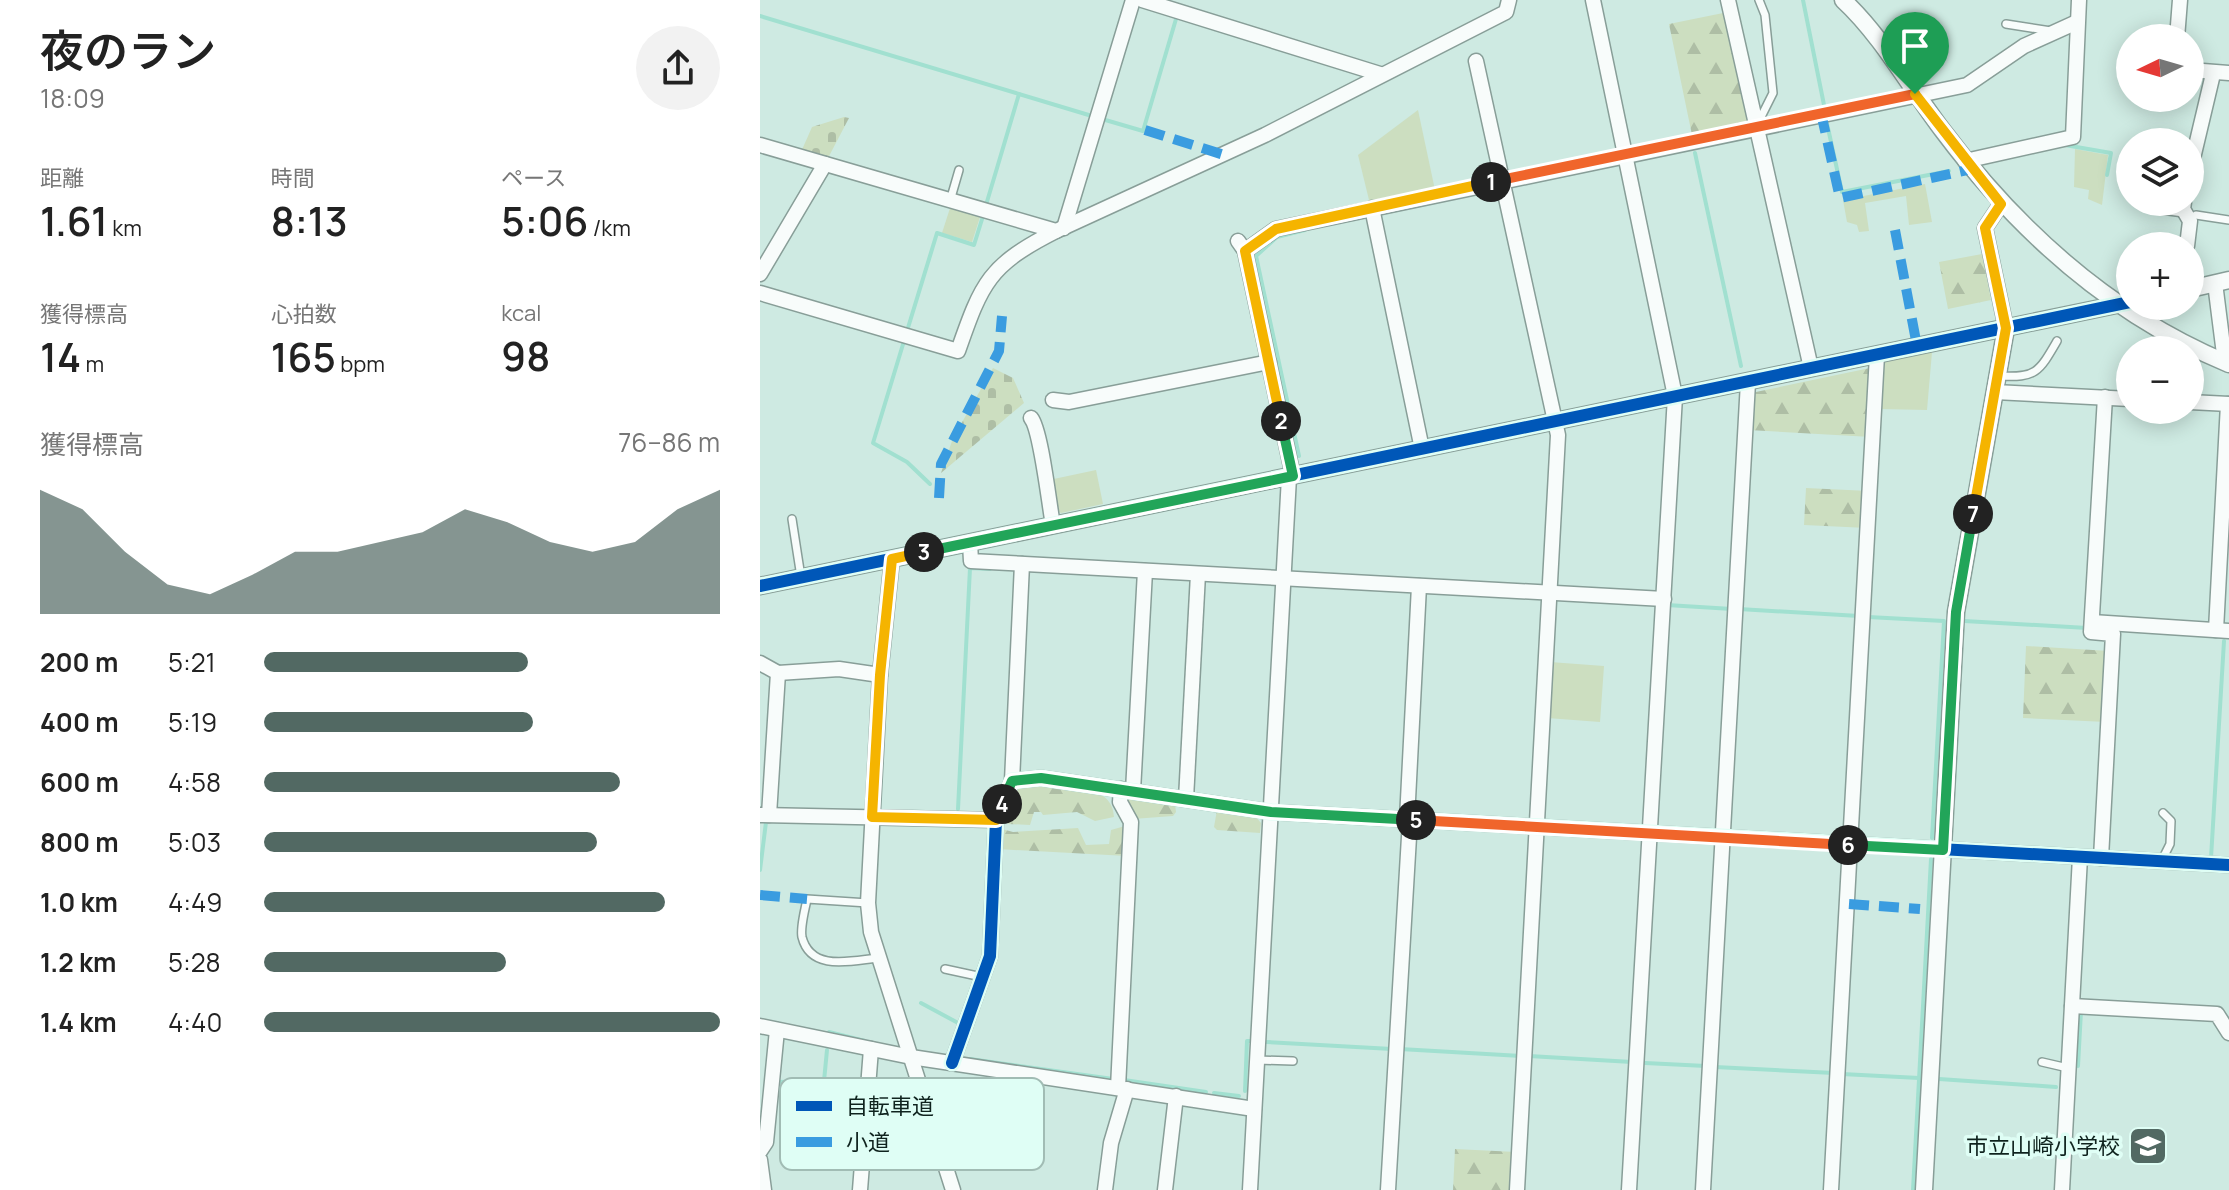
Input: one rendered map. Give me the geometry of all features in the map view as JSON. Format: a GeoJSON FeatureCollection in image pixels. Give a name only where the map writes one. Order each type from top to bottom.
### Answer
{"type":"FeatureCollection","features":[{"type":"Feature","properties":{"kind":"street"},"geometry":{"type":"LineString","coordinates":[[1060,230],[1133,0]]}},
{"type":"Feature","properties":{"kind":"street"},"geometry":{"type":"LineString","coordinates":[[1142,0],[1380,74]]}},
{"type":"Feature","properties":{"kind":"street"},"geometry":{"type":"LineString","coordinates":[[760,293],[958,351],[980,290],[993,272],[1015,252],[1265,135],[1506,12],[1509,0]]}},
{"type":"Feature","properties":{"kind":"street"},"geometry":{"type":"LineString","coordinates":[[1593,0],[1675,396],[1629,1190]]}},
{"type":"Feature","properties":{"kind":"street"},"geometry":{"type":"LineString","coordinates":[[1728,0],[1811,368]]}},
{"type":"Feature","properties":{"kind":"street"},"geometry":{"type":"LineString","coordinates":[[1965,161],[2073,137],[2079,0]]}},
{"type":"Feature","properties":{"kind":"street"},"geometry":{"type":"LineString","coordinates":[[2178,24],[2180,0]]}},
{"type":"Feature","properties":{"kind":"street"},"geometry":{"type":"LineString","coordinates":[[1848,2],[1965,161],[2001,204],[2070,268],[2116,297]]}},
{"type":"Feature","properties":{"kind":"street"},"geometry":{"type":"LineString","coordinates":[[1250,1190],[1291,476],[1242,246],[1276,229],[1757,126],[1967,85],[2024,46],[2077,22]]}},
{"type":"Feature","properties":{"kind":"street"},"geometry":{"type":"LineString","coordinates":[[1476,61],[1558,435],[1517,1190]]}},
{"type":"Feature","properties":{"kind":"street"},"geometry":{"type":"LineString","coordinates":[[2204,72],[2229,73]]}},
{"type":"Feature","properties":{"kind":"street"},"geometry":{"type":"LineString","coordinates":[[2200,128],[2213,74]]}},
{"type":"Feature","properties":{"kind":"street"},"geometry":{"type":"LineString","coordinates":[[760,145],[1060,230]]}},
{"type":"Feature","properties":{"kind":"street"},"geometry":{"type":"LineString","coordinates":[[760,274],[825,164]]}},
{"type":"Feature","properties":{"kind":"street"},"geometry":{"type":"LineString","coordinates":[[1924,1190],[1956,612],[2006,328],[1985,228],[2001,204]]}},
{"type":"Feature","properties":{"kind":"street"},"geometry":{"type":"LineString","coordinates":[[1372,208],[1422,449]]}},
{"type":"Feature","properties":{"kind":"street"},"geometry":{"type":"LineString","coordinates":[[2150,320],[2180,341],[2227,363],[2222,282]]}},
{"type":"Feature","properties":{"kind":"street"},"geometry":{"type":"LineString","coordinates":[[760,586],[2116,305]]}},
{"type":"Feature","properties":{"kind":"street"},"geometry":{"type":"LineString","coordinates":[[1831,1190],[1853,845],[1877,355]]}},
{"type":"Feature","properties":{"kind":"street"},"geometry":{"type":"LineString","coordinates":[[1053,400],[1069,402],[1269,362]]}},
{"type":"Feature","properties":{"kind":"street"},"geometry":{"type":"LineString","coordinates":[[1703,1190],[1748,382]]}},
{"type":"Feature","properties":{"kind":"street"},"geometry":{"type":"LineString","coordinates":[[1996,384],[2116,398]]}},
{"type":"Feature","properties":{"kind":"street"},"geometry":{"type":"LineString","coordinates":[[2101,858],[2113,634],[2091,632],[2105,397]]}},
{"type":"Feature","properties":{"kind":"street"},"geometry":{"type":"LineString","coordinates":[[2092,622],[2222,630],[2228,404],[2204,403]]}},
{"type":"Feature","properties":{"kind":"street"},"geometry":{"type":"LineString","coordinates":[[1031,418],[1038,427],[1039,455],[1053,525]]}},
{"type":"Feature","properties":{"kind":"street"},"geometry":{"type":"LineString","coordinates":[[970,543],[971,561],[1664,599]]}},
{"type":"Feature","properties":{"kind":"street"},"geometry":{"type":"LineString","coordinates":[[892,559],[880,675],[868,903],[879,958],[918,1078]]}},
{"type":"Feature","properties":{"kind":"street"},"geometry":{"type":"LineString","coordinates":[[952,1063],[990,956],[996,820],[1012,781],[1022,564]]}},
{"type":"Feature","properties":{"kind":"street"},"geometry":{"type":"LineString","coordinates":[[1105,1190],[1122,1088],[1131,822],[1120,802],[1127,790],[1145,571]]}},
{"type":"Feature","properties":{"kind":"street"},"geometry":{"type":"LineString","coordinates":[[1186,799],[1198,574]]}},
{"type":"Feature","properties":{"kind":"street"},"geometry":{"type":"LineString","coordinates":[[1388,1190],[1419,586]]}},
{"type":"Feature","properties":{"kind":"street"},"geometry":{"type":"LineString","coordinates":[[760,663],[778,673],[839,669],[880,675]]}},
{"type":"Feature","properties":{"kind":"street"},"geometry":{"type":"LineString","coordinates":[[778,673],[764,815],[996,820]]}},
{"type":"Feature","properties":{"kind":"street"},"geometry":{"type":"LineString","coordinates":[[1012,781],[1041,778],[1271,812],[2229,865]]}},
{"type":"Feature","properties":{"kind":"street"},"geometry":{"type":"LineString","coordinates":[[2062,1190],[2080,857]]}},
{"type":"Feature","properties":{"kind":"street"},"geometry":{"type":"LineString","coordinates":[[2072,1006],[2217,1014],[2229,1033]]}},
{"type":"Feature","properties":{"kind":"street"},"geometry":{"type":"LineString","coordinates":[[760,1026],[911,1057],[1254,1109]]}},
{"type":"Feature","properties":{"kind":"street"},"geometry":{"type":"LineString","coordinates":[[760,1151],[766,1142],[765,1101],[777,1030]]}},
{"type":"Feature","properties":{"kind":"street"},"geometry":{"type":"LineString","coordinates":[[869,1078],[871,1049]]}},
{"type":"Feature","properties":{"kind":"street"},"geometry":{"type":"LineString","coordinates":[[1165,1190],[1176,1096]]}},
{"type":"Feature","properties":{"kind":"street"},"geometry":{"type":"LineString","coordinates":[[760,1160],[764,1190]]}},
{"type":"Feature","properties":{"kind":"street"},"geometry":{"type":"LineString","coordinates":[[860,1190],[861,1170]]}},
{"type":"Feature","properties":{"kind":"street"},"geometry":{"type":"LineString","coordinates":[[947,1170],[953,1190]]}},
{"type":"Feature","properties":{"kind":"lane"},"geometry":{"type":"LineString","coordinates":[[1757,126],[1773,93],[1765,15],[1759,0]]}},
{"type":"Feature","properties":{"kind":"lane"},"geometry":{"type":"LineString","coordinates":[[2006,24],[2054,31]]}},
{"type":"Feature","properties":{"kind":"lane"},"geometry":{"type":"LineString","coordinates":[[950,201],[959,170]]}},
{"type":"Feature","properties":{"kind":"lane"},"geometry":{"type":"LineString","coordinates":[[2204,214],[2229,220]]}},
{"type":"Feature","properties":{"kind":"lane"},"geometry":{"type":"LineString","coordinates":[[1996,384],[2027,377],[2041,368],[2057,341]]}},
{"type":"Feature","properties":{"kind":"lane"},"geometry":{"type":"LineString","coordinates":[[792,519],[801,578]]}},
{"type":"Feature","properties":{"kind":"lane"},"geometry":{"type":"LineString","coordinates":[[2161,862],[2170,844],[2171,821],[2163,813]]}},
{"type":"Feature","properties":{"kind":"lane"},"geometry":{"type":"LineString","coordinates":[[868,903],[807,899],[802,937],[813,955],[827,963],[879,958]]}},
{"type":"Feature","properties":{"kind":"lane"},"geometry":{"type":"LineString","coordinates":[[945,969],[983,977]]}},
{"type":"Feature","properties":{"kind":"lane"},"geometry":{"type":"LineString","coordinates":[[1257,1060],[1293,1061]]}},
{"type":"Feature","properties":{"kind":"lane"},"geometry":{"type":"LineString","coordinates":[[2042,1062],[2068,1068]]}},
{"type":"Feature","properties":{"kind":"green space"},"geometry":{"type":"Polygon","coordinates":[[[1728,12],[1752,118],[1748,123],[1692,135],[1669,24],[1728,12]]]}},
{"type":"Feature","properties":{"kind":"green space"},"geometry":{"type":"Polygon","coordinates":[[[1418,110],[1435,190],[1370,204],[1358,155],[1418,110]]]}},
{"type":"Feature","properties":{"kind":"green space"},"geometry":{"type":"Polygon","coordinates":[[[849,118],[827,160],[801,152],[812,127],[849,118]]]}},
{"type":"Feature","properties":{"kind":"green space"},"geometry":{"type":"Polygon","coordinates":[[[2075,149],[2108,155],[2102,205],[2088,199],[2089,190],[2074,187],[2075,149]]]}},
{"type":"Feature","properties":{"kind":"green space"},"geometry":{"type":"Polygon","coordinates":[[[1925,184],[1932,222],[1909,225],[1906,196],[1865,203],[1869,231],[1859,232],[1857,225],[1847,222],[1843,200],[1925,184]]]}},
{"type":"Feature","properties":{"kind":"green space"},"geometry":{"type":"Polygon","coordinates":[[[951,205],[981,214],[972,242],[942,233],[951,205]]]}},
{"type":"Feature","properties":{"kind":"green space"},"geometry":{"type":"Polygon","coordinates":[[[1982,254],[1991,300],[1948,309],[1939,262],[1982,254]]]}},
{"type":"Feature","properties":{"kind":"green space"},"geometry":{"type":"Polygon","coordinates":[[[1932,352],[1927,410],[1878,409],[1882,362],[1932,352]]]}},
{"type":"Feature","properties":{"kind":"green space"},"geometry":{"type":"Polygon","coordinates":[[[993,368],[1013,378],[1024,403],[941,473],[953,438],[993,368]]]}},
{"type":"Feature","properties":{"kind":"green space"},"geometry":{"type":"Polygon","coordinates":[[[1870,368],[1871,437],[1749,430],[1751,393],[1870,368]]]}},
{"type":"Feature","properties":{"kind":"green space"},"geometry":{"type":"Polygon","coordinates":[[[1096,470],[1103,504],[1061,513],[1054,508],[1049,480],[1096,470]]]}},
{"type":"Feature","properties":{"kind":"green space"},"geometry":{"type":"Polygon","coordinates":[[[1806,488],[1869,491],[1867,528],[1804,525],[1806,488]]]}},
{"type":"Feature","properties":{"kind":"green space"},"geometry":{"type":"Polygon","coordinates":[[[2026,646],[2109,651],[2106,722],[2023,718],[2026,646]]]}},
{"type":"Feature","properties":{"kind":"green space"},"geometry":{"type":"Polygon","coordinates":[[[1550,662],[1604,666],[1600,722],[1547,718],[1550,662]]]}},
{"type":"Feature","properties":{"kind":"green space"},"geometry":{"type":"Polygon","coordinates":[[[1016,785],[1075,787],[1097,793],[1112,806],[1114,817],[1095,821],[1077,812],[1043,815],[1034,812],[1030,825],[1008,824],[1004,819],[1016,785]]]}},
{"type":"Feature","properties":{"kind":"green space"},"geometry":{"type":"Polygon","coordinates":[[[1127,796],[1175,804],[1176,812],[1173,816],[1133,819],[1124,801],[1127,796]]]}},
{"type":"Feature","properties":{"kind":"green space"},"geometry":{"type":"Polygon","coordinates":[[[1217,810],[1256,817],[1261,823],[1260,833],[1217,830],[1214,827],[1217,810]]]}},
{"type":"Feature","properties":{"kind":"green space"},"geometry":{"type":"Polygon","coordinates":[[[1125,826],[1127,856],[997,849],[1002,829],[1013,832],[1078,828],[1086,845],[1109,844],[1111,830],[1125,826]]]}},
{"type":"Feature","properties":{"kind":"green space"},"geometry":{"type":"Polygon","coordinates":[[[1455,1149],[1516,1152],[1514,1190],[1453,1190],[1455,1149]]]}},
{"type":"Feature","properties":{"kind":"waterway"},"geometry":{"type":"LineString","coordinates":[[1803,0],[1824,105]]}},
{"type":"Feature","properties":{"kind":"waterway"},"geometry":{"type":"LineString","coordinates":[[760,16],[1092,116]]}},
{"type":"Feature","properties":{"kind":"waterway"},"geometry":{"type":"LineString","coordinates":[[1102,119],[1143,131],[1176,19]]}},
{"type":"Feature","properties":{"kind":"waterway"},"geometry":{"type":"LineString","coordinates":[[986,205],[1019,94]]}},
{"type":"Feature","properties":{"kind":"waterway"},"geometry":{"type":"LineString","coordinates":[[1826,119],[1842,192],[1949,171]]}},
{"type":"Feature","properties":{"kind":"waterway"},"geometry":{"type":"LineString","coordinates":[[2065,145],[2111,153],[2107,175]]}},
{"type":"Feature","properties":{"kind":"waterway"},"geometry":{"type":"LineString","coordinates":[[1695,153],[1741,366]]}},
{"type":"Feature","properties":{"kind":"waterway"},"geometry":{"type":"LineString","coordinates":[[907,331],[937,233],[974,245],[983,216]]}},
{"type":"Feature","properties":{"kind":"waterway"},"geometry":{"type":"LineString","coordinates":[[1299,456],[1256,256],[1277,237],[1305,230]]}},
{"type":"Feature","properties":{"kind":"waterway"},"geometry":{"type":"LineString","coordinates":[[904,341],[873,443],[907,462],[930,484]]}},
{"type":"Feature","properties":{"kind":"waterway"},"geometry":{"type":"LineString","coordinates":[[958,809],[970,568],[990,569]]}},
{"type":"Feature","properties":{"kind":"waterway"},"geometry":{"type":"LineString","coordinates":[[1667,605],[1732,609]]}},
{"type":"Feature","properties":{"kind":"waterway"},"geometry":{"type":"LineString","coordinates":[[1739,609],[1859,616]]}},
{"type":"Feature","properties":{"kind":"waterway"},"geometry":{"type":"LineString","coordinates":[[1868,617],[1944,621],[1932,838]]}},
{"type":"Feature","properties":{"kind":"waterway"},"geometry":{"type":"LineString","coordinates":[[1964,621],[2087,628]]}},
{"type":"Feature","properties":{"kind":"waterway"},"geometry":{"type":"LineString","coordinates":[[2211,858],[2224,641]]}},
{"type":"Feature","properties":{"kind":"waterway"},"geometry":{"type":"LineString","coordinates":[[760,870],[766,822]]}},
{"type":"Feature","properties":{"kind":"waterway"},"geometry":{"type":"LineString","coordinates":[[1913,1190],[1931,859]]}},
{"type":"Feature","properties":{"kind":"waterway"},"geometry":{"type":"LineString","coordinates":[[921,1003],[960,1024]]}},
{"type":"Feature","properties":{"kind":"waterway"},"geometry":{"type":"LineString","coordinates":[[2078,1066],[2081,1011],[2084,1011]]}},
{"type":"Feature","properties":{"kind":"waterway"},"geometry":{"type":"LineString","coordinates":[[829,1032],[865,1041]]}},
{"type":"Feature","properties":{"kind":"waterway"},"geometry":{"type":"LineString","coordinates":[[1245,1091],[1247,1041],[1250,1041]]}},
{"type":"Feature","properties":{"kind":"waterway"},"geometry":{"type":"LineString","coordinates":[[1266,1042],[1392,1049]]}},
{"type":"Feature","properties":{"kind":"waterway"},"geometry":{"type":"LineString","coordinates":[[1400,1049],[1521,1056]]}},
{"type":"Feature","properties":{"kind":"waterway"},"geometry":{"type":"LineString","coordinates":[[824,1078],[827,1050]]}},
{"type":"Feature","properties":{"kind":"waterway"},"geometry":{"type":"LineString","coordinates":[[1529,1056],[1632,1062]]}},
{"type":"Feature","properties":{"kind":"waterway"},"geometry":{"type":"LineString","coordinates":[[970,1059],[1113,1079]]}},
{"type":"Feature","properties":{"kind":"waterway"},"geometry":{"type":"LineString","coordinates":[[1645,1063],[1706,1066]]}},
{"type":"Feature","properties":{"kind":"waterway"},"geometry":{"type":"LineString","coordinates":[[1715,1067],[1834,1073]]}},
{"type":"Feature","properties":{"kind":"waterway"},"geometry":{"type":"LineString","coordinates":[[1842,1074],[1919,1078]]}},
{"type":"Feature","properties":{"kind":"waterway"},"geometry":{"type":"LineString","coordinates":[[1939,1079],[2056,1087]]}},
{"type":"Feature","properties":{"kind":"waterway"},"geometry":{"type":"LineString","coordinates":[[1124,1080],[1206,1092]]}},
{"type":"Feature","properties":{"kind":"waterway"},"geometry":{"type":"LineString","coordinates":[[776,1082],[780,1082]]}},
{"type":"Feature","properties":{"kind":"waterway"},"geometry":{"type":"LineString","coordinates":[[1214,1093],[1239,1096]]}},
{"type":"Feature","properties":{"kind":"marked path"},"geometry":{"type":"LineString","coordinates":[[1821,113],[1840,198],[1972,169]]}},
{"type":"Feature","properties":{"kind":"marked path"},"geometry":{"type":"LineString","coordinates":[[1145,130],[1224,155]]}},
{"type":"Feature","properties":{"kind":"marked path"},"geometry":{"type":"LineString","coordinates":[[1895,230],[1917,346]]}},
{"type":"Feature","properties":{"kind":"marked path"},"geometry":{"type":"LineString","coordinates":[[939,498],[941,464],[999,351],[1002,316]]}},
{"type":"Feature","properties":{"kind":"marked path"},"geometry":{"type":"LineString","coordinates":[[760,895],[807,899]]}},
{"type":"Feature","properties":{"kind":"marked path"},"geometry":{"type":"LineString","coordinates":[[1849,904],[1920,909]]}},
{"type":"Feature","properties":{"kind":"cycle path"},"geometry":{"type":"LineString","coordinates":[[760,586],[2116,305]]}},
{"type":"Feature","properties":{"kind":"cycle path"},"geometry":{"type":"LineString","coordinates":[[952,1063],[990,956],[996,820],[1012,781],[1041,778],[1271,812],[2229,865]]}},
{"type":"Feature","properties":{"kind":"place","name":"市立山崎小学校"},"geometry":{"type":"Point","coordinates":[2148,1146]}},
{"type":"Feature","properties":{"kind":"route"},"geometry":{"type":"LineString","coordinates":[[1915,94],[2001,204],[1985,228],[2006,328],[1956,612],[1943,850],[1271,812],[1041,778],[1012,781],[996,820],[872,817],[880,675],[892,559],[1293,476],[1245,251],[1276,229],[1915,94]]}}]}
